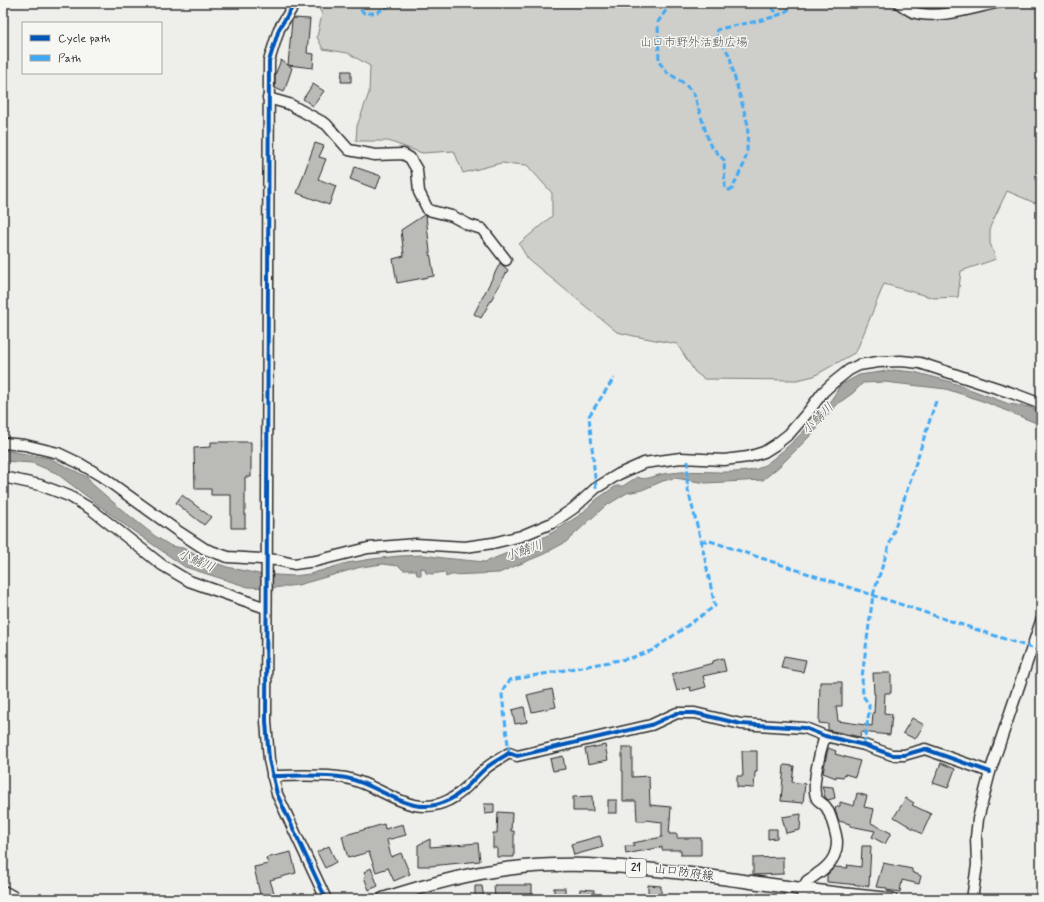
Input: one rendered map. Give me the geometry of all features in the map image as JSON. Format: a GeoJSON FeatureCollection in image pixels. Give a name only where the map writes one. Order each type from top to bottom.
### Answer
{"type":"FeatureCollection","features":[{"type":"Feature","properties":{"kind":"main road","name":"山口防府線"},"geometry":{"type":"LineString","coordinates":[[383,899],[428,884],[507,869],[544,866],[596,865],[649,869],[803,894],[891,899]]}},
{"type":"Feature","properties":{"kind":"street"},"geometry":{"type":"LineString","coordinates":[[295,3],[279,29],[269,61],[268,98],[270,148],[268,249],[266,721],[269,760],[277,794],[326,899]]}},
{"type":"Feature","properties":{"kind":"street"},"geometry":{"type":"LineString","coordinates":[[899,3],[912,12],[932,14],[959,12],[996,3]]}},
{"type":"Feature","properties":{"kind":"street"},"geometry":{"type":"LineString","coordinates":[[268,98],[288,104],[326,124],[349,150],[375,155],[403,154],[410,158],[417,170],[419,192],[428,210],[452,216],[469,225],[482,229],[506,260]]}},
{"type":"Feature","properties":{"kind":"street"},"geometry":{"type":"LineString","coordinates":[[3,443],[25,445],[58,453],[79,463],[113,484],[205,549],[228,557],[294,564],[316,561],[368,548],[416,544],[465,547],[493,543],[522,536],[552,523],[574,508],[596,488],[619,474],[644,464],[667,459],[681,458],[688,460],[724,460],[748,457],[764,452],[789,434],[823,392],[849,370],[859,365],[901,361],[920,363],[1041,404]]}},
{"type":"Feature","properties":{"kind":"street"},"geometry":{"type":"LineString","coordinates":[[3,477],[40,485],[70,496],[92,509],[162,565],[189,581],[266,604]]}},
{"type":"Feature","properties":{"kind":"street"},"geometry":{"type":"LineString","coordinates":[[972,899],[977,865],[976,837],[978,819],[990,772],[1041,621]]}},
{"type":"Feature","properties":{"kind":"street"},"geometry":{"type":"LineString","coordinates":[[272,776],[344,778],[358,781],[413,806],[426,807],[450,800],[462,791],[488,766],[509,753],[517,756],[623,732],[651,725],[676,713],[695,713],[741,724],[805,728],[825,736],[864,745],[892,755],[925,749],[990,772]]}},
{"type":"Feature","properties":{"kind":"street"},"geometry":{"type":"LineString","coordinates":[[803,894],[807,881],[821,872],[832,862],[836,855],[837,842],[835,828],[827,807],[817,799],[815,794],[816,763],[825,736]]}},
{"type":"Feature","properties":{"kind":"street"},"geometry":{"type":"LineString","coordinates":[[3,891],[18,899]]}},
{"type":"Feature","properties":{"kind":"green space","name":"山口市野外活動広場"},"geometry":{"type":"Polygon","coordinates":[[[316,3],[1041,3],[1041,199],[1035,203],[1007,191],[990,227],[990,243],[996,259],[961,271],[958,297],[934,298],[884,284],[856,352],[814,376],[797,380],[704,379],[695,372],[677,344],[617,332],[528,259],[519,244],[552,216],[552,193],[527,165],[501,163],[463,173],[454,151],[422,153],[388,141],[356,141],[357,126],[369,93],[370,66],[348,53],[323,49],[317,37],[322,14],[316,3]]]}},
{"type":"Feature","properties":{"kind":"water","name":"小鯖川"},"geometry":{"type":"Polygon","coordinates":[[[894,370],[914,372],[948,381],[1009,404],[1029,407],[1041,413],[1041,425],[985,402],[946,389],[884,382],[863,383],[853,393],[836,405],[816,430],[781,465],[763,480],[706,483],[675,478],[663,481],[642,490],[627,493],[604,507],[566,542],[544,554],[499,573],[451,575],[446,577],[445,572],[432,574],[426,573],[425,569],[421,568],[421,575],[417,575],[416,570],[403,570],[399,566],[383,564],[361,567],[298,585],[272,588],[248,587],[185,567],[122,523],[56,473],[32,463],[3,461],[3,450],[49,458],[87,477],[91,483],[121,509],[155,536],[171,546],[183,548],[201,558],[227,567],[259,574],[294,576],[310,574],[347,563],[399,556],[424,555],[485,562],[535,542],[555,531],[580,515],[597,499],[616,486],[623,486],[637,477],[647,478],[681,472],[740,472],[757,469],[777,456],[803,432],[835,395],[839,386],[859,375],[894,370]]]}},
{"type":"Feature","properties":{"kind":"building"},"geometry":{"type":"Polygon","coordinates":[[[293,18],[310,19],[307,53],[314,54],[313,68],[288,65],[293,18]]]}},
{"type":"Feature","properties":{"kind":"building"},"geometry":{"type":"Polygon","coordinates":[[[281,60],[292,68],[284,92],[275,88],[275,75],[281,60]]]}},
{"type":"Feature","properties":{"kind":"building"},"geometry":{"type":"Polygon","coordinates":[[[342,71],[351,71],[351,82],[341,82],[342,71]]]}},
{"type":"Feature","properties":{"kind":"building"},"geometry":{"type":"Polygon","coordinates":[[[313,84],[324,91],[313,106],[303,99],[313,84]]]}},
{"type":"Feature","properties":{"kind":"building"},"geometry":{"type":"Polygon","coordinates":[[[315,143],[324,146],[319,157],[326,159],[318,179],[336,186],[329,205],[297,193],[315,143]]]}},
{"type":"Feature","properties":{"kind":"building"},"geometry":{"type":"Polygon","coordinates":[[[355,167],[381,176],[376,189],[350,179],[355,167]]]}},
{"type":"Feature","properties":{"kind":"building"},"geometry":{"type":"Polygon","coordinates":[[[424,215],[426,216],[434,276],[397,283],[393,259],[404,256],[401,230],[424,215]]]}},
{"type":"Feature","properties":{"kind":"building"},"geometry":{"type":"Polygon","coordinates":[[[500,263],[508,270],[481,318],[474,314],[500,263]]]}},
{"type":"Feature","properties":{"kind":"building"},"geometry":{"type":"Polygon","coordinates":[[[211,442],[251,442],[251,477],[245,477],[245,528],[231,528],[231,495],[211,495],[211,489],[195,489],[194,448],[211,447],[211,442]]]}},
{"type":"Feature","properties":{"kind":"building"},"geometry":{"type":"Polygon","coordinates":[[[182,495],[211,517],[204,525],[176,503],[182,495]]]}},
{"type":"Feature","properties":{"kind":"building"},"geometry":{"type":"Polygon","coordinates":[[[784,656],[806,660],[803,672],[781,668],[784,656]]]}},
{"type":"Feature","properties":{"kind":"building"},"geometry":{"type":"Polygon","coordinates":[[[723,658],[726,671],[703,676],[706,687],[691,691],[690,687],[677,691],[672,674],[713,663],[713,661],[723,658]]]}},
{"type":"Feature","properties":{"kind":"building"},"geometry":{"type":"Polygon","coordinates":[[[873,673],[891,673],[891,693],[885,693],[884,713],[892,714],[890,735],[861,732],[860,737],[828,730],[828,724],[819,723],[820,682],[842,682],[842,706],[836,706],[838,721],[872,726],[875,694],[873,673]]]}},
{"type":"Feature","properties":{"kind":"building"},"geometry":{"type":"Polygon","coordinates":[[[552,689],[556,707],[532,712],[527,695],[552,689]]]}},
{"type":"Feature","properties":{"kind":"building"},"geometry":{"type":"Polygon","coordinates":[[[524,707],[527,722],[515,724],[512,710],[524,707]]]}},
{"type":"Feature","properties":{"kind":"building"},"geometry":{"type":"Polygon","coordinates":[[[912,718],[924,725],[915,739],[903,733],[912,718]]]}},
{"type":"Feature","properties":{"kind":"building"},"geometry":{"type":"Polygon","coordinates":[[[605,745],[608,760],[588,764],[585,749],[605,745]]]}},
{"type":"Feature","properties":{"kind":"building"},"geometry":{"type":"Polygon","coordinates":[[[622,747],[632,747],[632,777],[649,776],[650,805],[671,807],[669,834],[677,834],[677,838],[701,838],[701,855],[681,855],[681,850],[662,850],[662,847],[626,854],[625,846],[634,846],[633,843],[662,837],[662,822],[645,820],[637,821],[636,801],[623,801],[622,747]]]}},
{"type":"Feature","properties":{"kind":"building"},"geometry":{"type":"Polygon","coordinates":[[[828,748],[836,751],[835,754],[860,761],[855,777],[845,774],[843,777],[836,776],[836,778],[823,773],[828,748]]]}},
{"type":"Feature","properties":{"kind":"building"},"geometry":{"type":"Polygon","coordinates":[[[742,751],[757,751],[757,772],[755,772],[754,788],[737,787],[737,776],[743,776],[742,751]]]}},
{"type":"Feature","properties":{"kind":"building"},"geometry":{"type":"Polygon","coordinates":[[[563,756],[565,769],[553,771],[550,759],[563,756]]]}},
{"type":"Feature","properties":{"kind":"building"},"geometry":{"type":"Polygon","coordinates":[[[941,763],[955,769],[948,788],[933,783],[941,763]]]}},
{"type":"Feature","properties":{"kind":"building"},"geometry":{"type":"Polygon","coordinates":[[[784,765],[794,766],[792,782],[805,784],[803,803],[781,801],[784,765]]]}},
{"type":"Feature","properties":{"kind":"building"},"geometry":{"type":"Polygon","coordinates":[[[822,786],[833,787],[835,798],[828,800],[825,797],[822,786]]]}},
{"type":"Feature","properties":{"kind":"building"},"geometry":{"type":"Polygon","coordinates":[[[857,793],[867,796],[864,807],[874,809],[871,823],[891,833],[885,844],[872,837],[875,831],[850,826],[850,824],[839,821],[835,810],[836,807],[840,806],[840,802],[854,806],[857,793]]]}},
{"type":"Feature","properties":{"kind":"building"},"geometry":{"type":"Polygon","coordinates":[[[592,796],[593,811],[573,811],[573,797],[592,796]]]}},
{"type":"Feature","properties":{"kind":"building"},"geometry":{"type":"Polygon","coordinates":[[[906,798],[914,803],[912,805],[931,814],[922,834],[894,817],[906,798]]]}},
{"type":"Feature","properties":{"kind":"building"},"geometry":{"type":"Polygon","coordinates":[[[608,800],[617,800],[617,813],[608,813],[608,800]]]}},
{"type":"Feature","properties":{"kind":"building"},"geometry":{"type":"Polygon","coordinates":[[[484,804],[494,804],[494,813],[485,814],[484,804]]]}},
{"type":"Feature","properties":{"kind":"building"},"geometry":{"type":"Polygon","coordinates":[[[498,812],[512,813],[511,831],[514,831],[514,857],[497,857],[497,848],[493,848],[493,833],[497,833],[498,812]]]}},
{"type":"Feature","properties":{"kind":"building"},"geometry":{"type":"Polygon","coordinates":[[[801,814],[800,830],[786,833],[782,817],[801,814]]]}},
{"type":"Feature","properties":{"kind":"building"},"geometry":{"type":"Polygon","coordinates":[[[384,824],[385,829],[403,824],[406,835],[387,840],[391,857],[401,853],[410,874],[394,881],[388,868],[376,872],[369,852],[348,858],[342,836],[384,824]]]}},
{"type":"Feature","properties":{"kind":"building"},"geometry":{"type":"Polygon","coordinates":[[[768,829],[777,829],[777,838],[768,839],[768,829]]]}},
{"type":"Feature","properties":{"kind":"building"},"geometry":{"type":"Polygon","coordinates":[[[600,836],[603,847],[574,855],[571,844],[600,836]]]}},
{"type":"Feature","properties":{"kind":"building"},"geometry":{"type":"Polygon","coordinates":[[[430,839],[430,847],[478,843],[480,861],[418,866],[418,845],[430,839]]]}},
{"type":"Feature","properties":{"kind":"building"},"geometry":{"type":"Polygon","coordinates":[[[329,846],[336,862],[325,868],[317,852],[329,846]]]}},
{"type":"Feature","properties":{"kind":"building"},"geometry":{"type":"Polygon","coordinates":[[[862,846],[871,846],[869,886],[827,882],[827,875],[835,867],[848,868],[847,865],[861,867],[862,846]]]}},
{"type":"Feature","properties":{"kind":"building"},"geometry":{"type":"Polygon","coordinates":[[[291,852],[296,873],[270,880],[276,899],[261,899],[254,867],[268,864],[266,858],[291,852]]]}},
{"type":"Feature","properties":{"kind":"building"},"geometry":{"type":"Polygon","coordinates":[[[783,857],[783,874],[753,875],[753,858],[783,857]]]}},
{"type":"Feature","properties":{"kind":"building"},"geometry":{"type":"Polygon","coordinates":[[[883,863],[912,869],[912,872],[921,876],[919,884],[902,880],[900,892],[887,890],[887,888],[876,887],[883,863]]]}},
{"type":"Feature","properties":{"kind":"building"},"geometry":{"type":"Polygon","coordinates":[[[371,868],[378,886],[369,890],[364,877],[366,876],[364,872],[371,868]]]}},
{"type":"Feature","properties":{"kind":"building"},"geometry":{"type":"Polygon","coordinates":[[[494,885],[532,885],[532,899],[495,899],[494,885]]]}},
{"type":"Feature","properties":{"kind":"building"},"geometry":{"type":"Polygon","coordinates":[[[648,885],[661,886],[661,899],[648,899],[648,885]]]}},
{"type":"Feature","properties":{"kind":"building"},"geometry":{"type":"Polygon","coordinates":[[[475,886],[482,886],[484,899],[475,899],[475,886]]]}},
{"type":"Feature","properties":{"kind":"building"},"geometry":{"type":"Polygon","coordinates":[[[554,888],[565,888],[565,899],[554,899],[554,888]]]}},
{"type":"Feature","properties":{"kind":"building"},"geometry":{"type":"Polygon","coordinates":[[[580,889],[594,890],[594,899],[579,899],[580,889]]]}},
{"type":"Feature","properties":{"kind":"marked path"},"geometry":{"type":"LineString","coordinates":[[354,3],[364,13],[376,13],[394,3]]}},
{"type":"Feature","properties":{"kind":"marked path"},"geometry":{"type":"LineString","coordinates":[[671,3],[658,22],[659,62],[667,72],[685,84],[694,94],[710,145],[724,160],[725,188],[729,190],[732,189],[744,164],[747,152],[748,125],[730,56],[716,34],[717,30],[771,18],[789,9],[794,3]]}},
{"type":"Feature","properties":{"kind":"marked path"},"geometry":{"type":"LineString","coordinates":[[764,3],[775,11],[777,16]]}},
{"type":"Feature","properties":{"kind":"marked path"},"geometry":{"type":"LineString","coordinates":[[596,488],[589,416],[614,378]]}},
{"type":"Feature","properties":{"kind":"marked path"},"geometry":{"type":"LineString","coordinates":[[864,745],[869,704],[863,696],[862,677],[873,595],[936,401]]}},
{"type":"Feature","properties":{"kind":"marked path"},"geometry":{"type":"LineString","coordinates":[[509,753],[502,695],[505,686],[510,680],[631,658],[653,650],[715,606],[687,486],[688,461]]}},
{"type":"Feature","properties":{"kind":"marked path"},"geometry":{"type":"LineString","coordinates":[[701,541],[710,541],[1041,651]]}},
{"type":"Feature","properties":{"kind":"cycle path"},"geometry":{"type":"LineString","coordinates":[[295,3],[279,29],[269,61],[266,721],[269,760],[277,794],[326,899]]}},
{"type":"Feature","properties":{"kind":"cycle path"},"geometry":{"type":"LineString","coordinates":[[272,776],[318,776],[346,778],[372,787],[409,804],[422,806],[435,805],[454,797],[486,768],[509,753],[517,756],[651,725],[677,713],[695,713],[741,724],[805,728],[825,736],[864,745],[892,755],[904,755],[925,749],[990,772]]}}]}
